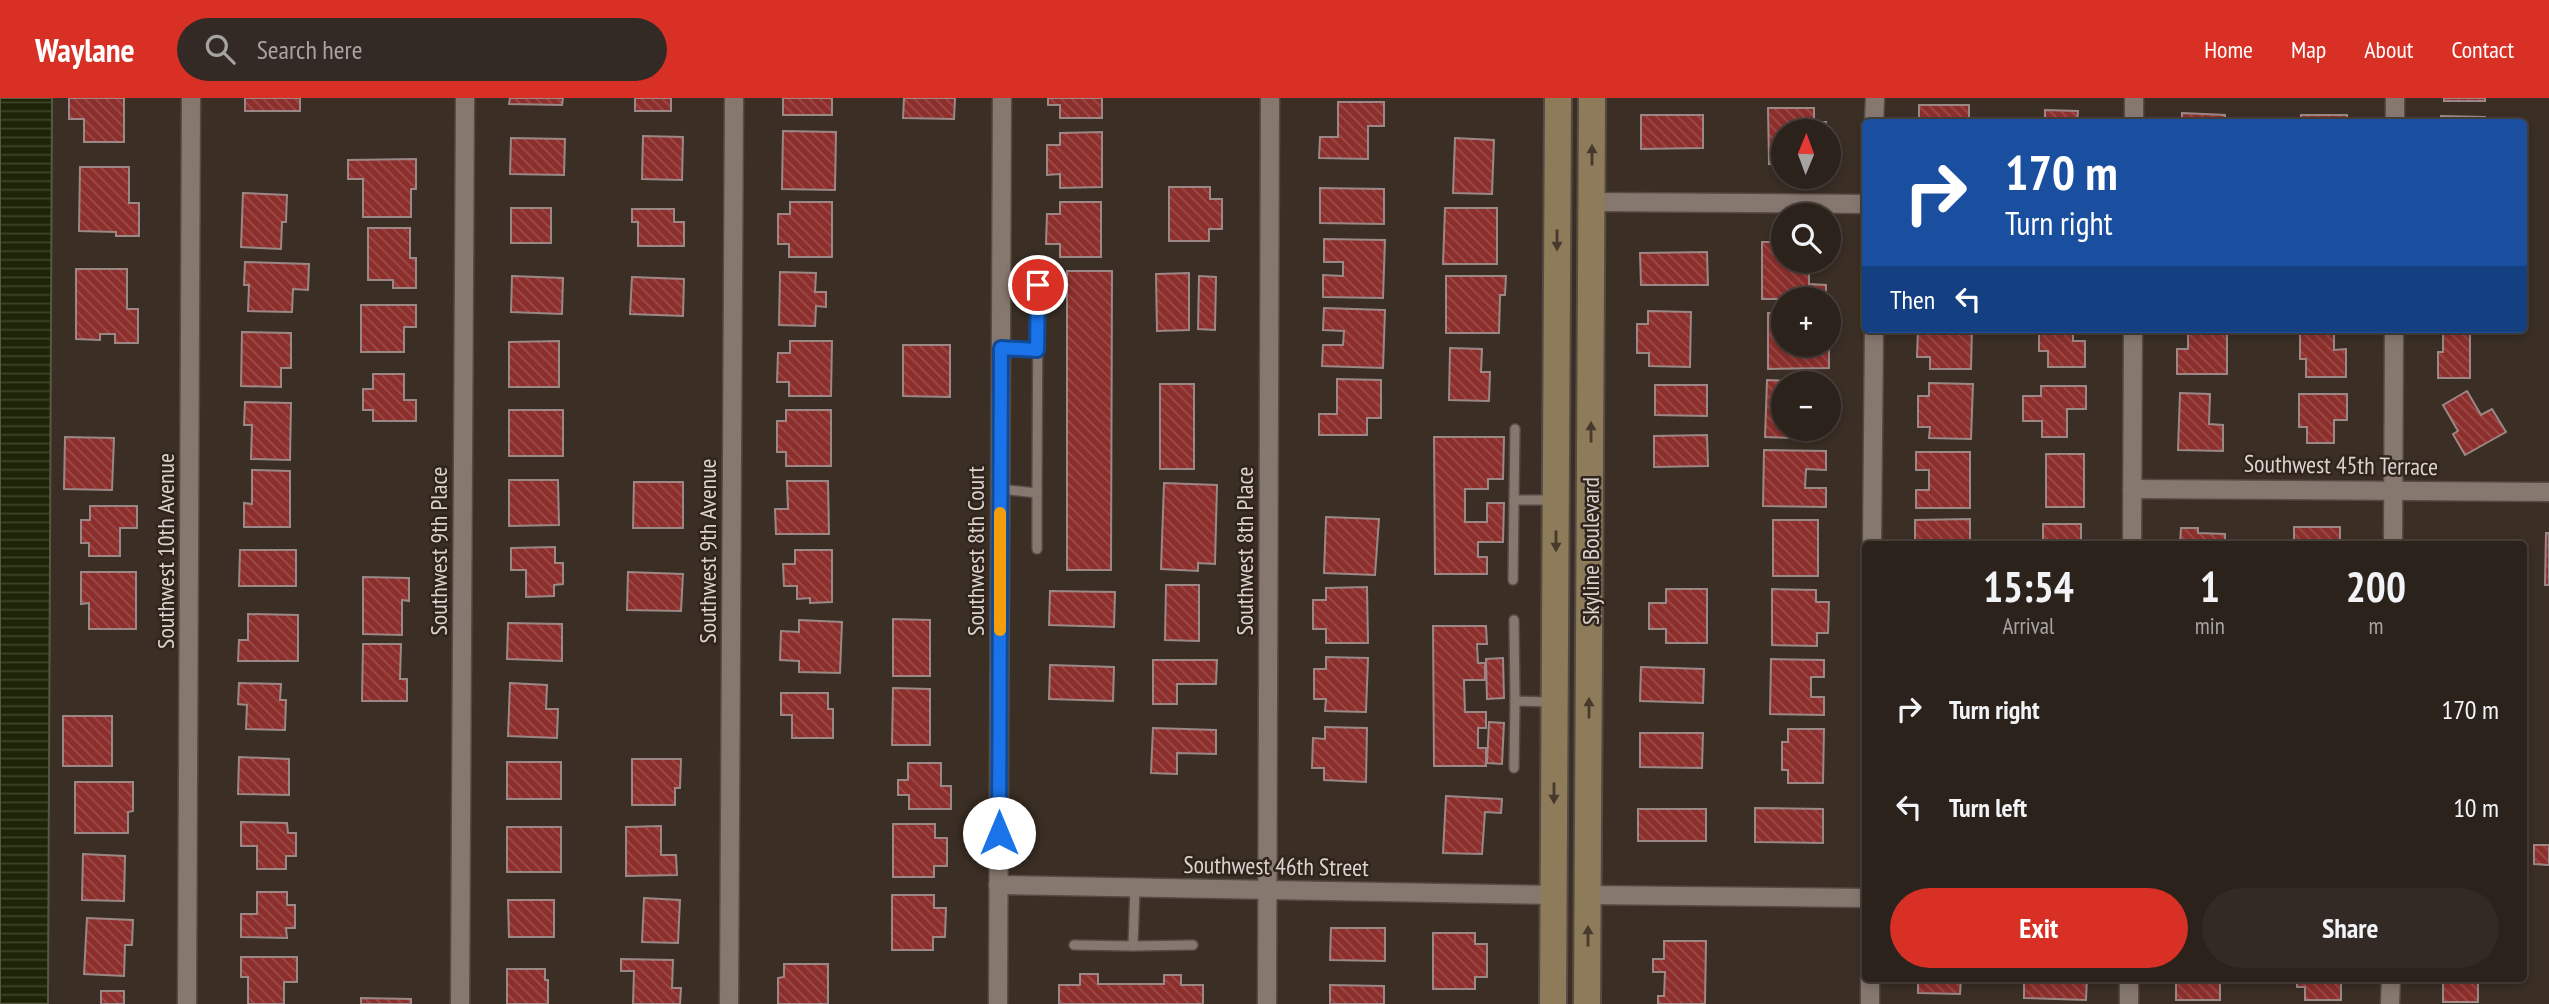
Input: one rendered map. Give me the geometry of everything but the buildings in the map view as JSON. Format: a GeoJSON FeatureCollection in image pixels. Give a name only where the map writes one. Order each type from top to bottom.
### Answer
{"type":"FeatureCollection","features":[{"type":"Feature","properties":{"kind":"street","name":"Southwest 10th Avenue"},"geometry":{"type":"LineString","coordinates":[[187,1004],[191,98]]}},
{"type":"Feature","properties":{"kind":"street","name":"Southwest 9th Place"},"geometry":{"type":"LineString","coordinates":[[460,1004],[464,98]]}},
{"type":"Feature","properties":{"kind":"street","name":"Southwest 9th Avenue"},"geometry":{"type":"LineString","coordinates":[[729,1004],[734,98]]}},
{"type":"Feature","properties":{"kind":"street","name":"Southwest 8th Court"},"geometry":{"type":"LineString","coordinates":[[998,1004],[1002,98]]}},
{"type":"Feature","properties":{"kind":"street","name":"Southwest 8th Place"},"geometry":{"type":"LineString","coordinates":[[1267,1004],[1270,98]]}},
{"type":"Feature","properties":{"kind":"street","name":"Skyline Boulevard"},"geometry":{"type":"LineString","coordinates":[[1553,1004],[1558,98]]}},
{"type":"Feature","properties":{"kind":"street","name":"Skyline Boulevard"},"geometry":{"type":"LineString","coordinates":[[1587,1004],[1592,98]]}},
{"type":"Feature","properties":{"kind":"street"},"geometry":{"type":"LineString","coordinates":[[1874,119],[1875,98]]}},
{"type":"Feature","properties":{"kind":"street"},"geometry":{"type":"LineString","coordinates":[[2134,98],[2134,119]]}},
{"type":"Feature","properties":{"kind":"street"},"geometry":{"type":"LineString","coordinates":[[2395,98],[2395,119]]}},
{"type":"Feature","properties":{"kind":"street"},"geometry":{"type":"LineString","coordinates":[[1558,201],[1862,204]]}},
{"type":"Feature","properties":{"kind":"street"},"geometry":{"type":"LineString","coordinates":[[1872,541],[1874,333]]}},
{"type":"Feature","properties":{"kind":"street"},"geometry":{"type":"LineString","coordinates":[[2132,541],[2133,333]]}},
{"type":"Feature","properties":{"kind":"street"},"geometry":{"type":"LineString","coordinates":[[2393,541],[2394,333]]}},
{"type":"Feature","properties":{"kind":"street","name":"Southwest 45th Terrace"},"geometry":{"type":"LineString","coordinates":[[2132,489],[2549,492]]}},
{"type":"Feature","properties":{"kind":"street","name":"Southwest 46th Street"},"geometry":{"type":"LineString","coordinates":[[998,885],[1554,895]]}},
{"type":"Feature","properties":{"kind":"street"},"geometry":{"type":"LineString","coordinates":[[1554,895],[1862,898]]}},
{"type":"Feature","properties":{"kind":"street"},"geometry":{"type":"LineString","coordinates":[[1870,982],[1870,1004]]}},
{"type":"Feature","properties":{"kind":"street"},"geometry":{"type":"LineString","coordinates":[[2129,982],[2129,1004]]}},
{"type":"Feature","properties":{"kind":"street"},"geometry":{"type":"LineString","coordinates":[[2390,982],[2390,1004]]}},
{"type":"Feature","properties":{"kind":"lane"},"geometry":{"type":"LineString","coordinates":[[1037,550],[1038,285]]}},
{"type":"Feature","properties":{"kind":"lane"},"geometry":{"type":"LineString","coordinates":[[1001,348],[1037,350]]}},
{"type":"Feature","properties":{"kind":"lane"},"geometry":{"type":"LineString","coordinates":[[1513,580],[1515,429]]}},
{"type":"Feature","properties":{"kind":"lane"},"geometry":{"type":"LineString","coordinates":[[1000,489],[1037,493]]}},
{"type":"Feature","properties":{"kind":"lane"},"geometry":{"type":"LineString","coordinates":[[1514,500],[1556,500]]}},
{"type":"Feature","properties":{"kind":"lane"},"geometry":{"type":"LineString","coordinates":[[1514,620],[1514,768]]}},
{"type":"Feature","properties":{"kind":"lane"},"geometry":{"type":"LineString","coordinates":[[1515,701],[1555,702]]}},
{"type":"Feature","properties":{"kind":"lane"},"geometry":{"type":"LineString","coordinates":[[1133,946],[1135,888]]}},
{"type":"Feature","properties":{"kind":"lane"},"geometry":{"type":"LineString","coordinates":[[1074,945],[1193,945]]}},
{"type":"Feature","properties":{"kind":"shaded area"},"geometry":{"type":"Polygon","coordinates":[[[0,98],[52,98],[48,1004],[0,1004],[0,98]]]}},
{"type":"Feature","properties":{"kind":"slow traffic"},"geometry":{"type":"LineString","coordinates":[[1000,513],[1000,630]]}},
{"type":"Feature","properties":{"kind":"route"},"geometry":{"type":"LineString","coordinates":[[999,833],[1001,348],[1037,350],[1038,285]]}}]}
